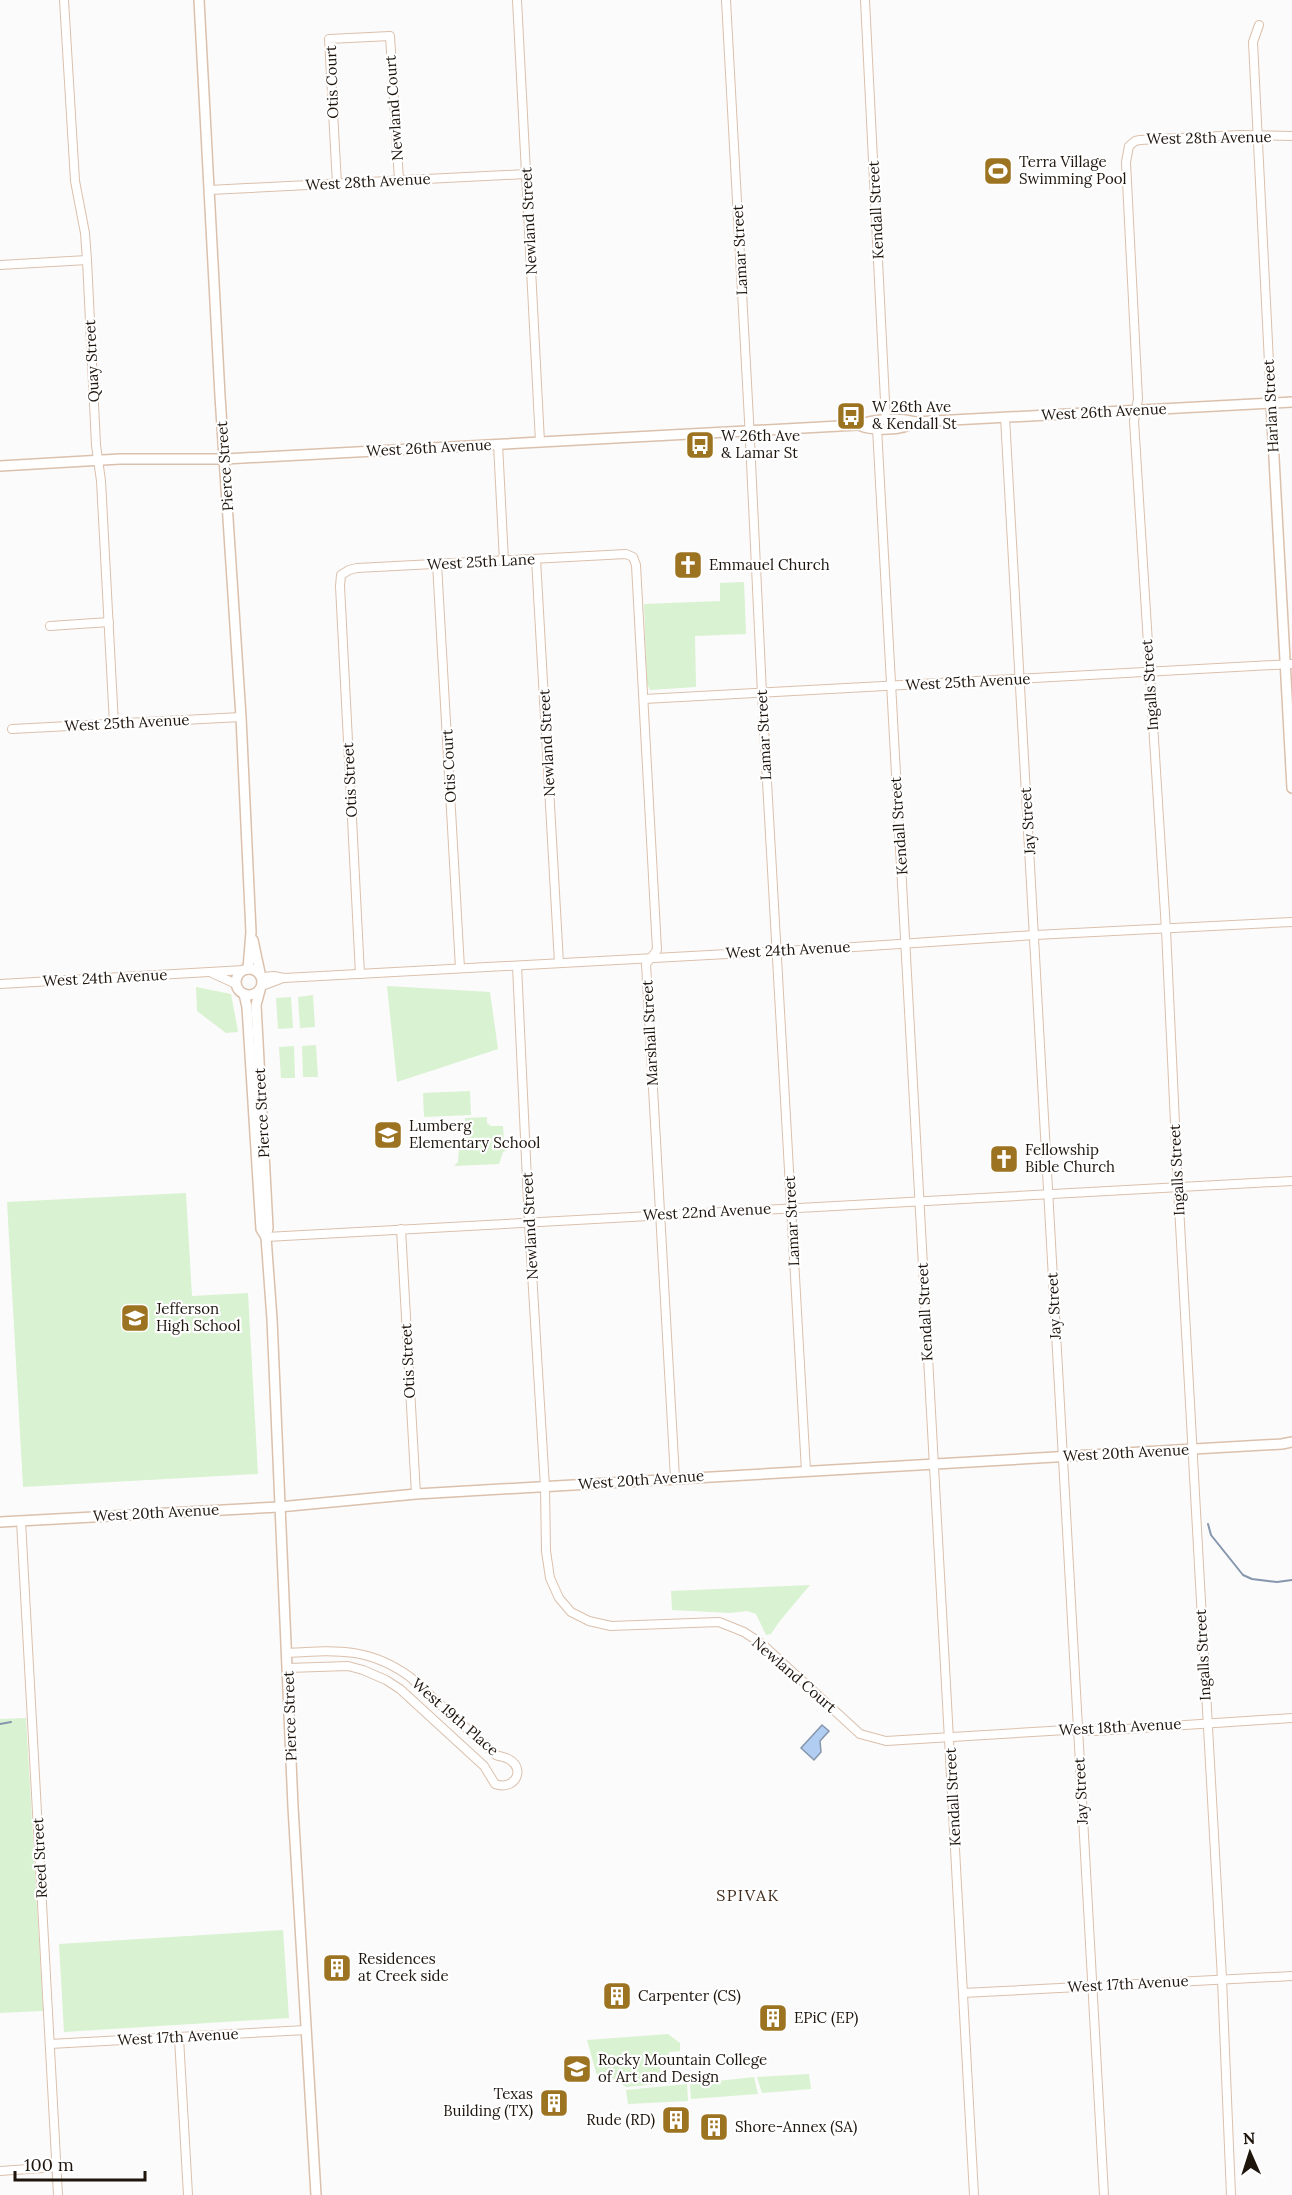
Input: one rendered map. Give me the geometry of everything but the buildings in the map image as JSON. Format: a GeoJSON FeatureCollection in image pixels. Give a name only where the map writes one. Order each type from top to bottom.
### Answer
{"type":"FeatureCollection","features":[{"type":"Feature","properties":{"kind":"street","name":"Quay Street"},"geometry":{"type":"LineString","coordinates":[[64,0],[75,181],[85,233],[87,260],[114,724]]}},
{"type":"Feature","properties":{"kind":"street","name":"Pierce Street"},"geometry":{"type":"LineString","coordinates":[[199,0],[241,717],[251,932],[261,982],[256,1005],[268,1228],[266,1237],[272,1319],[293,1807],[316,2195]]}},
{"type":"Feature","properties":{"kind":"street","name":"Newland Street"},"geometry":{"type":"LineString","coordinates":[[517,0],[540,442]]}},
{"type":"Feature","properties":{"kind":"street","name":"Lamar Street"},"geometry":{"type":"LineString","coordinates":[[726,0],[806,1470]]}},
{"type":"Feature","properties":{"kind":"street","name":"Kendall Street"},"geometry":{"type":"LineString","coordinates":[[865,0],[886,421]]}},
{"type":"Feature","properties":{"kind":"street","name":"Harlan Street"},"geometry":{"type":"LineString","coordinates":[[1259,25],[1253,42],[1257,136],[1288,664],[1292,788]]}},
{"type":"Feature","properties":{"kind":"street","name":"Newland Court"},"geometry":{"type":"LineString","coordinates":[[390,36],[399,180]]}},
{"type":"Feature","properties":{"kind":"street","name":"Otis Court"},"geometry":{"type":"LineString","coordinates":[[337,184],[329,39],[390,36]]}},
{"type":"Feature","properties":{"kind":"street","name":"West 28th Avenue"},"geometry":{"type":"LineString","coordinates":[[1129,146],[1140,140],[1292,136]]}},
{"type":"Feature","properties":{"kind":"street","name":"Ingalls Street"},"geometry":{"type":"LineString","coordinates":[[1129,146],[1126,162],[1138,399],[1134,421],[1166,930],[1222,1979],[1231,2195]]}},
{"type":"Feature","properties":{"kind":"street","name":"West 28th Avenue"},"geometry":{"type":"LineString","coordinates":[[210,190],[526,174]]}},
{"type":"Feature","properties":{"kind":"street"},"geometry":{"type":"LineString","coordinates":[[0,265],[87,260]]}},
{"type":"Feature","properties":{"kind":"street","name":"West 26th Avenue"},"geometry":{"type":"LineString","coordinates":[[0,466],[98,461],[225,459],[858,425],[867,422],[908,419],[915,422],[1292,402]]}},
{"type":"Feature","properties":{"kind":"street","name":"Jay Street"},"geometry":{"type":"LineString","coordinates":[[1005,417],[1104,2195]]}},
{"type":"Feature","properties":{"kind":"street","name":"West 26th Avenue"},"geometry":{"type":"LineString","coordinates":[[858,425],[867,429],[908,427],[915,422]]}},
{"type":"Feature","properties":{"kind":"street","name":"Kendall Street"},"geometry":{"type":"LineString","coordinates":[[877,428],[974,2195]]}},
{"type":"Feature","properties":{"kind":"street"},"geometry":{"type":"LineString","coordinates":[[498,444],[504,561]]}},
{"type":"Feature","properties":{"kind":"street","name":"West 25th Lane"},"geometry":{"type":"LineString","coordinates":[[340,586],[341,575],[348,570],[626,554],[633,557]]}},
{"type":"Feature","properties":{"kind":"street","name":"Marshall Street"},"geometry":{"type":"LineString","coordinates":[[633,557],[636,565],[657,949],[646,965],[675,1478]]}},
{"type":"Feature","properties":{"kind":"street","name":"Newland Street"},"geometry":{"type":"LineString","coordinates":[[536,559],[559,963]]}},
{"type":"Feature","properties":{"kind":"street","name":"Otis Court"},"geometry":{"type":"LineString","coordinates":[[437,564],[460,968]]}},
{"type":"Feature","properties":{"kind":"street","name":"Otis Street"},"geometry":{"type":"LineString","coordinates":[[340,586],[360,974]]}},
{"type":"Feature","properties":{"kind":"street"},"geometry":{"type":"LineString","coordinates":[[50,626],[109,622]]}},
{"type":"Feature","properties":{"kind":"street","name":"West 25th Avenue"},"geometry":{"type":"LineString","coordinates":[[644,699],[1288,664]]}},
{"type":"Feature","properties":{"kind":"street","name":"West 25th Avenue"},"geometry":{"type":"LineString","coordinates":[[12,729],[241,717]]}},
{"type":"Feature","properties":{"kind":"street","name":"West 24th Avenue"},"geometry":{"type":"LineString","coordinates":[[261,982],[274,976],[284,978],[517,966],[1292,922]]}},
{"type":"Feature","properties":{"kind":"street","name":"Pierce Street"},"geometry":{"type":"LineString","coordinates":[[246,969],[251,932]]}},
{"type":"Feature","properties":{"kind":"street","name":"Newland Street"},"geometry":{"type":"LineString","coordinates":[[517,966],[529,1223],[545,1486]]}},
{"type":"Feature","properties":{"kind":"street"},"geometry":{"type":"LineString","coordinates":[[246,969],[261,982],[253,995],[244,994],[236,984],[237,976],[246,969]]}},
{"type":"Feature","properties":{"kind":"street","name":"West 24th Avenue"},"geometry":{"type":"LineString","coordinates":[[0,984],[211,973],[246,969]]}},
{"type":"Feature","properties":{"kind":"street","name":"West 24th Avenue"},"geometry":{"type":"LineString","coordinates":[[211,973],[236,984]]}},
{"type":"Feature","properties":{"kind":"street","name":"Pierce Street"},"geometry":{"type":"LineString","coordinates":[[244,994],[247,1007],[261,1228],[266,1237]]}},
{"type":"Feature","properties":{"kind":"street","name":"West 22nd Avenue"},"geometry":{"type":"LineString","coordinates":[[266,1237],[1292,1181]]}},
{"type":"Feature","properties":{"kind":"street","name":"Otis Street"},"geometry":{"type":"LineString","coordinates":[[401,1229],[416,1494]]}},
{"type":"Feature","properties":{"kind":"street","name":"West 20th Avenue"},"geometry":{"type":"LineString","coordinates":[[0,1521],[279,1507],[416,1494],[806,1470],[1289,1444]]}},
{"type":"Feature","properties":{"kind":"street","name":"Newland Court"},"geometry":{"type":"LineString","coordinates":[[545,1486],[546,1551],[550,1578],[559,1598],[572,1612],[590,1621],[611,1626],[719,1622],[744,1632],[762,1644],[861,1734]]}},
{"type":"Feature","properties":{"kind":"street","name":"Reed Street"},"geometry":{"type":"LineString","coordinates":[[21,1521],[58,2195]]}},
{"type":"Feature","properties":{"kind":"street","name":"West 19th Place"},"geometry":{"type":"LineString","coordinates":[[287,1653],[349,1651],[368,1655],[394,1667],[410,1677],[496,1755],[513,1762],[517,1768],[516,1777],[506,1786],[495,1784],[484,1766],[400,1689],[379,1676],[348,1666],[288,1668]]}},
{"type":"Feature","properties":{"kind":"street","name":"West 18th Avenue"},"geometry":{"type":"LineString","coordinates":[[861,1734],[886,1742],[1292,1718]]}},
{"type":"Feature","properties":{"kind":"street","name":"West 17th Avenue"},"geometry":{"type":"LineString","coordinates":[[963,1993],[1292,1976]]}},
{"type":"Feature","properties":{"kind":"street","name":"West 17th Avenue"},"geometry":{"type":"LineString","coordinates":[[50,2044],[306,2030]]}},
{"type":"Feature","properties":{"kind":"street"},"geometry":{"type":"LineString","coordinates":[[179,2037],[188,2195]]}},
{"type":"Feature","properties":{"kind":"street"},"geometry":{"type":"LineString","coordinates":[[0,2171],[57,2168]]}},
{"type":"Feature","properties":{"kind":"green space"},"geometry":{"type":"Polygon","coordinates":[[[744,582],[746,634],[695,636],[696,687],[650,690],[647,684],[644,604],[720,601],[720,583],[744,582]]]}},
{"type":"Feature","properties":{"kind":"green space"},"geometry":{"type":"Polygon","coordinates":[[[387,986],[490,992],[498,1049],[397,1082],[387,986]]]}},
{"type":"Feature","properties":{"kind":"green space"},"geometry":{"type":"Polygon","coordinates":[[[196,987],[231,994],[238,1032],[226,1033],[197,1011],[196,987]]]}},
{"type":"Feature","properties":{"kind":"green space"},"geometry":{"type":"Polygon","coordinates":[[[313,995],[315,1027],[300,1028],[298,997],[313,995]]]}},
{"type":"Feature","properties":{"kind":"green space"},"geometry":{"type":"Polygon","coordinates":[[[291,997],[293,1028],[278,1029],[276,998],[291,997]]]}},
{"type":"Feature","properties":{"kind":"green space"},"geometry":{"type":"Polygon","coordinates":[[[316,1045],[318,1077],[303,1077],[302,1046],[316,1045]]]}},
{"type":"Feature","properties":{"kind":"green space"},"geometry":{"type":"Polygon","coordinates":[[[294,1046],[295,1078],[281,1078],[279,1047],[294,1046]]]}},
{"type":"Feature","properties":{"kind":"green space"},"geometry":{"type":"Polygon","coordinates":[[[470,1091],[471,1115],[424,1117],[423,1093],[470,1091]]]}},
{"type":"Feature","properties":{"kind":"green space"},"geometry":{"type":"Polygon","coordinates":[[[487,1117],[487,1123],[491,1126],[503,1126],[504,1141],[509,1149],[503,1152],[499,1164],[454,1166],[458,1162],[459,1146],[466,1139],[465,1118],[487,1117]]]}},
{"type":"Feature","properties":{"kind":"green space"},"geometry":{"type":"Polygon","coordinates":[[[186,1193],[192,1296],[248,1293],[258,1474],[23,1487],[7,1202],[186,1193]]]}},
{"type":"Feature","properties":{"kind":"green space"},"geometry":{"type":"Polygon","coordinates":[[[810,1585],[771,1634],[766,1635],[756,1614],[747,1611],[730,1613],[672,1610],[671,1591],[810,1585]]]}},
{"type":"Feature","properties":{"kind":"green space"},"geometry":{"type":"Polygon","coordinates":[[[26,1718],[43,2011],[0,2013],[0,1719],[26,1718]]]}},
{"type":"Feature","properties":{"kind":"green space"},"geometry":{"type":"Polygon","coordinates":[[[283,1930],[289,2018],[64,2032],[59,1944],[283,1930]]]}},
{"type":"Feature","properties":{"kind":"green space"},"geometry":{"type":"Polygon","coordinates":[[[668,2034],[680,2043],[680,2051],[669,2052],[669,2056],[659,2057],[661,2080],[669,2080],[670,2083],[626,2087],[612,2078],[597,2076],[587,2040],[668,2034]]]}},
{"type":"Feature","properties":{"kind":"green space"},"geometry":{"type":"Polygon","coordinates":[[[809,2074],[811,2089],[762,2093],[757,2077],[809,2074]]]}},
{"type":"Feature","properties":{"kind":"green space"},"geometry":{"type":"Polygon","coordinates":[[[754,2077],[758,2094],[691,2099],[690,2084],[754,2077]]]}},
{"type":"Feature","properties":{"kind":"green space"},"geometry":{"type":"Polygon","coordinates":[[[687,2084],[688,2101],[628,2104],[626,2090],[687,2084]]]}},
{"type":"Feature","properties":{"kind":"water"},"geometry":{"type":"Polygon","coordinates":[[[822,1725],[829,1731],[820,1741],[821,1752],[814,1760],[801,1748],[822,1725]]]}},
{"type":"Feature","properties":{"kind":"waterway"},"geometry":{"type":"LineString","coordinates":[[1208,1524],[1211,1535],[1243,1575],[1252,1579],[1277,1582],[1292,1580]]}},
{"type":"Feature","properties":{"kind":"waterway"},"geometry":{"type":"LineString","coordinates":[[0,1724],[11,1722]]}},
{"type":"Feature","properties":{"kind":"place","name":"Terra Village Swimming Pool"},"geometry":{"type":"Point","coordinates":[998,171]}},
{"type":"Feature","properties":{"kind":"place","name":"W 26th Ave & Kendall St"},"geometry":{"type":"Point","coordinates":[851,416]}},
{"type":"Feature","properties":{"kind":"place","name":"W 26th Ave & Lamar St"},"geometry":{"type":"Point","coordinates":[700,445]}},
{"type":"Feature","properties":{"kind":"place","name":"Emmauel Church"},"geometry":{"type":"Point","coordinates":[688,565]}},
{"type":"Feature","properties":{"kind":"place","name":"Lumberg Elementary School"},"geometry":{"type":"Point","coordinates":[388,1135]}},
{"type":"Feature","properties":{"kind":"place","name":"Fellowship Bible Church"},"geometry":{"type":"Point","coordinates":[1004,1159]}},
{"type":"Feature","properties":{"kind":"place","name":"Jefferson High School"},"geometry":{"type":"Point","coordinates":[135,1318]}},
{"type":"Feature","properties":{"kind":"place","name":"Residences at Creek side"},"geometry":{"type":"Point","coordinates":[337,1968]}},
{"type":"Feature","properties":{"kind":"place","name":"Carpenter (CS)"},"geometry":{"type":"Point","coordinates":[617,1996]}},
{"type":"Feature","properties":{"kind":"place","name":"EPiC (EP)"},"geometry":{"type":"Point","coordinates":[773,2018]}},
{"type":"Feature","properties":{"kind":"place","name":"Rocky Mountain College of Art and Design"},"geometry":{"type":"Point","coordinates":[577,2069]}},
{"type":"Feature","properties":{"kind":"place","name":"Texas Building (TX)"},"geometry":{"type":"Point","coordinates":[554,2103]}},
{"type":"Feature","properties":{"kind":"place","name":"Rude (RD)"},"geometry":{"type":"Point","coordinates":[676,2120]}},
{"type":"Feature","properties":{"kind":"place","name":"Shore-Annex (SA)"},"geometry":{"type":"Point","coordinates":[714,2127]}},
{"type":"Feature","properties":{"kind":"district","name":"SPIVAK"},"geometry":{"type":"Point","coordinates":[748,1895]}}]}
